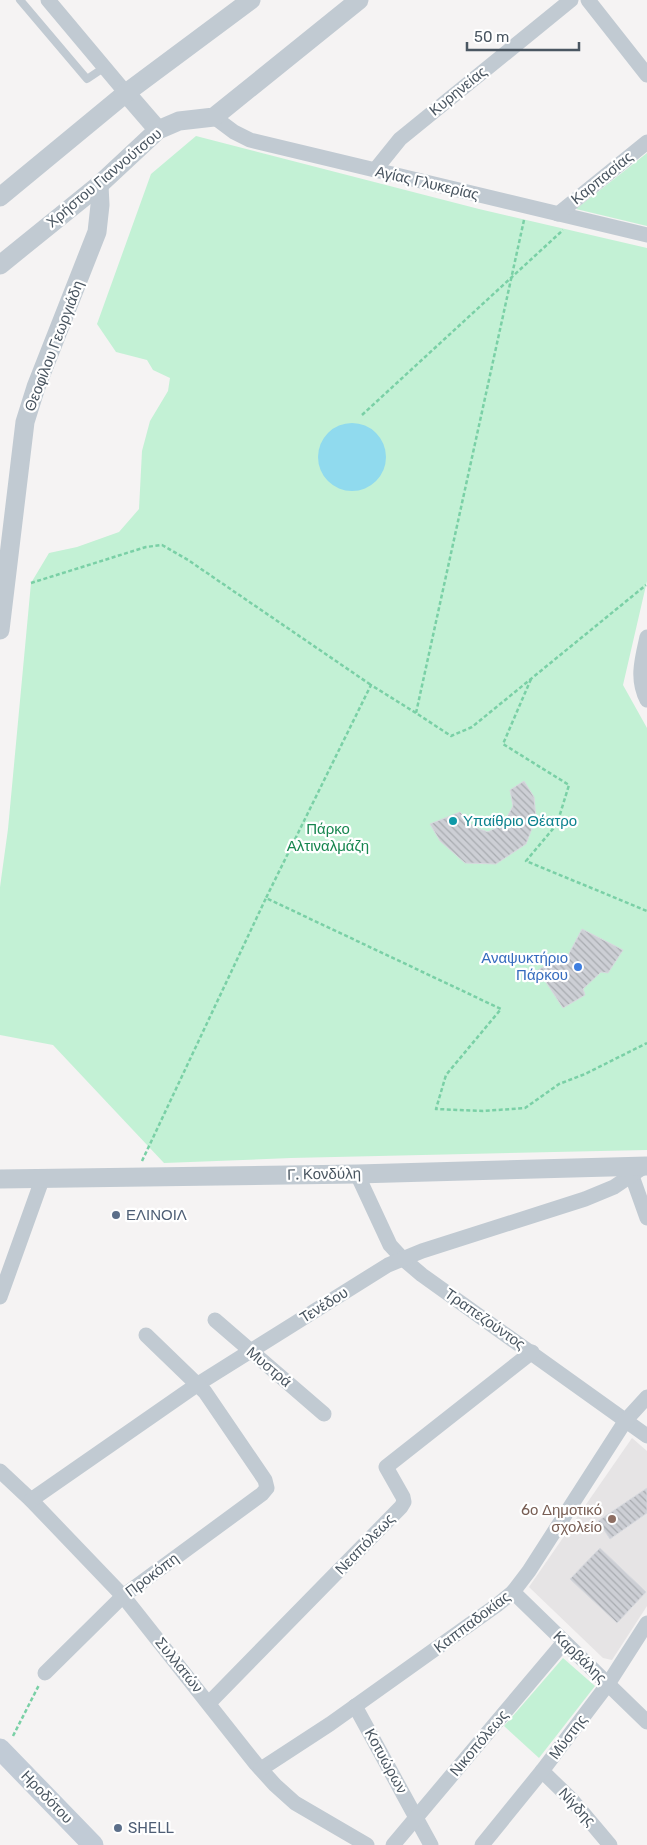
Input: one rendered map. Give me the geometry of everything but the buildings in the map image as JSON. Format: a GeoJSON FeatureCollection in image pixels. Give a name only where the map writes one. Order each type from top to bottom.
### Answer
{"type":"FeatureCollection","features":[{"type":"Feature","properties":{"kind":"main road","name":"Ηροδότου"},"geometry":{"type":"LineString","coordinates":[[2,1753],[94,1845]]}},
{"type":"Feature","properties":{"kind":"street"},"geometry":{"type":"LineString","coordinates":[[48,0],[158,130]]}},
{"type":"Feature","properties":{"kind":"street"},"geometry":{"type":"LineString","coordinates":[[0,197],[126,93],[251,0]]}},
{"type":"Feature","properties":{"kind":"street"},"geometry":{"type":"LineString","coordinates":[[214,117],[359,0]]}},
{"type":"Feature","properties":{"kind":"street","name":"Κυρηνείας"},"geometry":{"type":"LineString","coordinates":[[375,170],[400,139],[571,0]]}},
{"type":"Feature","properties":{"kind":"street"},"geometry":{"type":"LineString","coordinates":[[588,0],[647,75]]}},
{"type":"Feature","properties":{"kind":"street","name":"Χρήστου Γιαννούτσου"},"geometry":{"type":"LineString","coordinates":[[0,265],[99,184],[158,130],[179,121],[214,117]]}},
{"type":"Feature","properties":{"kind":"street","name":"Αγίας Γλυκερίας"},"geometry":{"type":"LineString","coordinates":[[214,117],[234,132],[250,140],[647,235]]}},
{"type":"Feature","properties":{"kind":"street","name":"Καρπασίας"},"geometry":{"type":"LineString","coordinates":[[558,214],[647,142]]}},
{"type":"Feature","properties":{"kind":"street","name":"Θεοφίλου Γεωργιάδη"},"geometry":{"type":"LineString","coordinates":[[0,630],[2,591],[25,422],[36,387],[97,232],[100,205],[99,184]]}},
{"type":"Feature","properties":{"kind":"street"},"geometry":{"type":"LineString","coordinates":[[647,636],[640,669],[640,684],[647,700]]}},
{"type":"Feature","properties":{"kind":"street"},"geometry":{"type":"LineString","coordinates":[[641,1169],[647,1218]]}},
{"type":"Feature","properties":{"kind":"street","name":"Γ. Κονδύλη"},"geometry":{"type":"LineString","coordinates":[[0,1180],[641,1169]]}},
{"type":"Feature","properties":{"kind":"street","name":"Τενέδου"},"geometry":{"type":"LineString","coordinates":[[31,1500],[198,1384],[388,1265],[402,1258],[585,1199],[614,1187],[641,1169]]}},
{"type":"Feature","properties":{"kind":"street","name":"Τραπεζούντος"},"geometry":{"type":"LineString","coordinates":[[357,1174],[390,1245],[402,1258],[422,1275],[647,1436]]}},
{"type":"Feature","properties":{"kind":"street"},"geometry":{"type":"LineString","coordinates":[[0,1297],[42,1180]]}},
{"type":"Feature","properties":{"kind":"street","name":"Μυστρά"},"geometry":{"type":"LineString","coordinates":[[215,1320],[324,1414]]}},
{"type":"Feature","properties":{"kind":"street"},"geometry":{"type":"LineString","coordinates":[[146,1335],[198,1384]]}},
{"type":"Feature","properties":{"kind":"street","name":"Νεαπόλεως"},"geometry":{"type":"LineString","coordinates":[[209,1703],[401,1507],[404,1502],[403,1498],[386,1467],[532,1352]]}},
{"type":"Feature","properties":{"kind":"street","name":"Προκόπη"},"geometry":{"type":"LineString","coordinates":[[45,1672],[123,1596],[262,1494],[267,1488],[265,1480],[198,1384]]}},
{"type":"Feature","properties":{"kind":"street","name":"Καππαδοκίας"},"geometry":{"type":"LineString","coordinates":[[260,1770],[355,1706],[512,1592],[529,1571],[626,1420],[647,1398]]}},
{"type":"Feature","properties":{"kind":"street","name":"Συλλατών"},"geometry":{"type":"LineString","coordinates":[[0,1471],[31,1500],[123,1596],[260,1770],[275,1786],[295,1803],[367,1845]]}},
{"type":"Feature","properties":{"kind":"street","name":"Καρβάλης"},"geometry":{"type":"LineString","coordinates":[[512,1592],[647,1722]]}},
{"type":"Feature","properties":{"kind":"street","name":"Μύστης"},"geometry":{"type":"LineString","coordinates":[[482,1845],[542,1771],[608,1684],[647,1623]]}},
{"type":"Feature","properties":{"kind":"street","name":"Νικοπόλεως"},"geometry":{"type":"LineString","coordinates":[[393,1845],[564,1642]]}},
{"type":"Feature","properties":{"kind":"street","name":"Κοτυώρων"},"geometry":{"type":"LineString","coordinates":[[355,1706],[431,1845]]}},
{"type":"Feature","properties":{"kind":"street","name":"Νίγδης"},"geometry":{"type":"LineString","coordinates":[[542,1771],[572,1800],[610,1845]]}},
{"type":"Feature","properties":{"kind":"lane"},"geometry":{"type":"LineString","coordinates":[[20,0],[87,79],[105,68]]}},
{"type":"Feature","properties":{"kind":"path"},"geometry":{"type":"LineString","coordinates":[[416,713],[524,219]]}},
{"type":"Feature","properties":{"kind":"path"},"geometry":{"type":"LineString","coordinates":[[362,415],[564,229]]}},
{"type":"Feature","properties":{"kind":"path"},"geometry":{"type":"LineString","coordinates":[[31,583],[146,546],[162,545],[188,560],[371,685],[451,736],[472,726],[646,585]]}},
{"type":"Feature","properties":{"kind":"path"},"geometry":{"type":"LineString","coordinates":[[532,678],[503,744],[569,785],[557,824],[526,861],[647,911]]}},
{"type":"Feature","properties":{"kind":"path"},"geometry":{"type":"LineString","coordinates":[[134,1178],[266,898],[371,685]]}},
{"type":"Feature","properties":{"kind":"path"},"geometry":{"type":"LineString","coordinates":[[266,898],[501,1009],[446,1075],[436,1109],[482,1111],[524,1108],[559,1084],[585,1074],[647,1043]]}},
{"type":"Feature","properties":{"kind":"path"},"geometry":{"type":"LineString","coordinates":[[2,1753],[45,1672]]}},
{"type":"Feature","properties":{"kind":"shaded area","name":"6ο Δημοτικό σχολείο"},"geometry":{"type":"Polygon","coordinates":[[[632,1438],[647,1451],[647,1606],[612,1660],[603,1658],[529,1587],[632,1438]]]}},
{"type":"Feature","properties":{"kind":"green space","name":"Πάρκο Αλτιναλμάζη"},"geometry":{"type":"Polygon","coordinates":[[[196,136],[479,209],[647,248],[647,581],[623,685],[647,728],[647,1150],[291,1158],[164,1163],[53,1045],[0,1035],[0,887],[8,829],[31,583],[49,553],[77,547],[119,532],[139,509],[142,451],[150,421],[168,391],[170,378],[153,370],[147,360],[116,352],[97,324],[151,174],[196,136]]]}},
{"type":"Feature","properties":{"kind":"green space"},"geometry":{"type":"Polygon","coordinates":[[[647,153],[647,226],[576,209],[647,153]]]}},
{"type":"Feature","properties":{"kind":"green space"},"geometry":{"type":"Polygon","coordinates":[[[563,1658],[595,1686],[539,1758],[504,1726],[563,1658]]]}},
{"type":"Feature","properties":{"kind":"water"},"geometry":{"type":"Polygon","coordinates":[[[345,423],[359,423],[371,428],[381,438],[386,450],[386,464],[381,476],[371,486],[359,491],[345,491],[333,486],[323,476],[318,464],[318,450],[323,438],[333,428],[345,423]]]}},
{"type":"Feature","properties":{"kind":"place","name":"Υπαίθριο Θέατρο"},"geometry":{"type":"Point","coordinates":[453,821]}},
{"type":"Feature","properties":{"kind":"place","name":"Αναψυκτήριο Πάρκου"},"geometry":{"type":"Point","coordinates":[578,967]}},
{"type":"Feature","properties":{"kind":"place","name":"ΕΛΙΝΟΙΛ"},"geometry":{"type":"Point","coordinates":[116,1215]}},
{"type":"Feature","properties":{"kind":"place","name":"6ο Δημοτικό σχολείο"},"geometry":{"type":"Point","coordinates":[612,1519]}},
{"type":"Feature","properties":{"kind":"place","name":"SHELL"},"geometry":{"type":"Point","coordinates":[118,1828]}}]}
